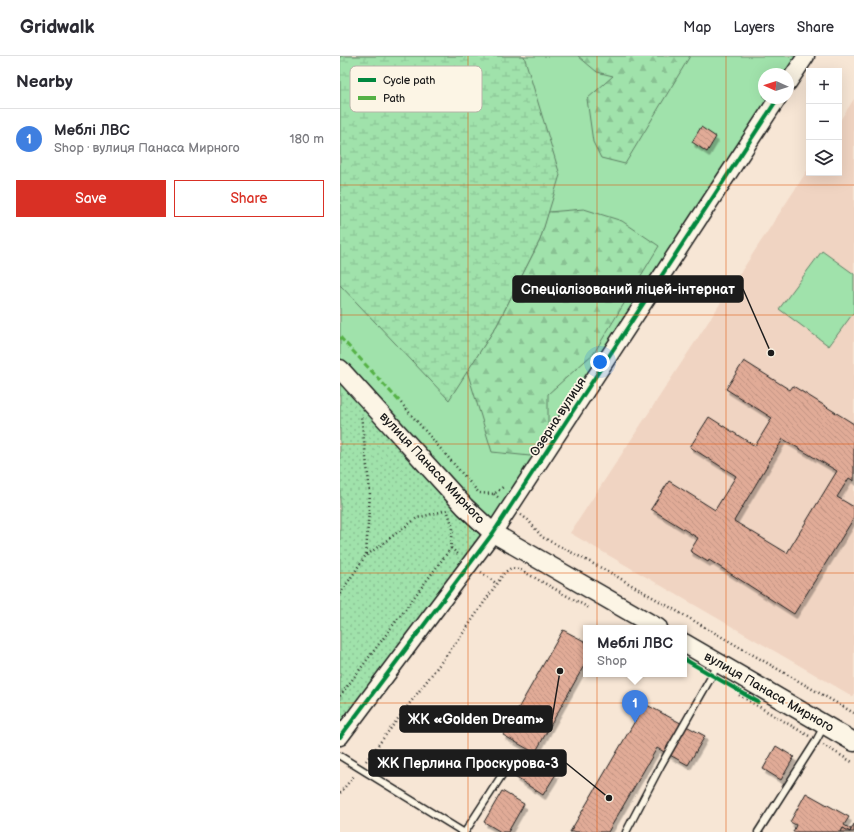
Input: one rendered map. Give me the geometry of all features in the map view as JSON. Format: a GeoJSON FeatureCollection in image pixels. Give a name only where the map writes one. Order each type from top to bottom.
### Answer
{"type":"FeatureCollection","features":[{"type":"Feature","properties":{"kind":"main road","name":"вулиця Панаса Мирного"},"geometry":{"type":"LineString","coordinates":[[340,369],[465,507],[492,533],[653,625]]}},
{"type":"Feature","properties":{"kind":"main road","name":"вулиця Панаса Мирного"},"geometry":{"type":"LineString","coordinates":[[687,645],[854,742]]}},
{"type":"Feature","properties":{"kind":"street"},"geometry":{"type":"LineString","coordinates":[[794,74],[806,56]]}},
{"type":"Feature","properties":{"kind":"street","name":"Озерна вулиця"},"geometry":{"type":"LineString","coordinates":[[340,737],[492,533],[774,104]]}},
{"type":"Feature","properties":{"kind":"lane"},"geometry":{"type":"LineString","coordinates":[[626,832],[661,765],[719,664]]}},
{"type":"Feature","properties":{"kind":"lane"},"geometry":{"type":"LineString","coordinates":[[758,832],[816,740],[824,724]]}},
{"type":"Feature","properties":{"kind":"lane"},"geometry":{"type":"LineString","coordinates":[[340,756],[464,832],[502,775]]}},
{"type":"Feature","properties":{"kind":"path"},"geometry":{"type":"LineString","coordinates":[[401,403],[479,493],[494,494],[503,487]]}},
{"type":"Feature","properties":{"kind":"path"},"geometry":{"type":"LineString","coordinates":[[366,414],[360,409],[370,492],[366,555]]}},
{"type":"Feature","properties":{"kind":"path"},"geometry":{"type":"LineString","coordinates":[[340,696],[451,548],[453,528],[448,510],[443,504]]}},
{"type":"Feature","properties":{"kind":"path"},"geometry":{"type":"LineString","coordinates":[[340,594],[366,555],[417,518],[448,510]]}},
{"type":"Feature","properties":{"kind":"path"},"geometry":{"type":"LineString","coordinates":[[528,520],[542,538],[608,572],[854,713]]}},
{"type":"Feature","properties":{"kind":"path"},"geometry":{"type":"LineString","coordinates":[[340,793],[464,632],[504,573],[511,568],[520,569],[590,609]]}},
{"type":"Feature","properties":{"kind":"path"},"geometry":{"type":"LineString","coordinates":[[738,692],[758,702]]}},
{"type":"Feature","properties":{"kind":"path"},"geometry":{"type":"LineString","coordinates":[[738,692],[854,762]]}},
{"type":"Feature","properties":{"kind":"shaded area"},"geometry":{"type":"Polygon","coordinates":[[[854,99],[854,697],[570,533],[806,173],[806,176],[842,176],[842,117],[854,99]]]}},
{"type":"Feature","properties":{"kind":"green space"},"geometry":{"type":"Polygon","coordinates":[[[340,56],[798,56],[791,68],[758,68],[758,104],[767,104],[491,523],[469,503],[340,360],[340,56]]]}},
{"type":"Feature","properties":{"kind":"green space"},"geometry":{"type":"Polygon","coordinates":[[[340,56],[524,56],[560,175],[540,240],[497,325],[449,400],[340,285],[340,56]]]}},
{"type":"Feature","properties":{"kind":"green space"},"geometry":{"type":"Polygon","coordinates":[[[578,56],[690,56],[625,164],[601,158],[593,142],[587,99],[613,76],[597,72],[578,56]]]}},
{"type":"Feature","properties":{"kind":"green space"},"geometry":{"type":"Polygon","coordinates":[[[584,209],[622,221],[659,246],[594,353],[548,394],[548,432],[530,456],[492,452],[467,371],[497,325],[540,240],[548,212],[584,209]]]}},
{"type":"Feature","properties":{"kind":"green space"},"geometry":{"type":"Polygon","coordinates":[[[822,251],[854,274],[854,312],[829,346],[779,309],[822,251]]]}},
{"type":"Feature","properties":{"kind":"green space"},"geometry":{"type":"Polygon","coordinates":[[[340,379],[484,533],[340,727],[340,379]]]}},
{"type":"Feature","properties":{"kind":"building"},"geometry":{"type":"Polygon","coordinates":[[[701,127],[716,137],[707,152],[692,142],[701,127]]]}},
{"type":"Feature","properties":{"kind":"building"},"geometry":{"type":"Polygon","coordinates":[[[744,361],[790,390],[793,386],[854,424],[854,481],[849,478],[837,497],[854,507],[854,518],[794,614],[709,560],[708,562],[690,551],[698,538],[651,509],[669,481],[715,510],[736,476],[690,447],[709,417],[755,446],[772,418],[726,389],[744,361]],[[783,439],[734,521],[787,553],[837,471],[783,439]]]}},
{"type":"Feature","properties":{"kind":"building"},"geometry":{"type":"Polygon","coordinates":[[[563,630],[583,640],[583,667],[535,753],[503,735],[563,630]]]}},
{"type":"Feature","properties":{"kind":"building"},"geometry":{"type":"Polygon","coordinates":[[[645,704],[705,736],[688,765],[657,748],[608,832],[570,832],[645,704]]]}},
{"type":"Feature","properties":{"kind":"building"},"geometry":{"type":"Polygon","coordinates":[[[776,746],[794,757],[781,780],[763,769],[776,746]]]}},
{"type":"Feature","properties":{"kind":"building"},"geometry":{"type":"Polygon","coordinates":[[[528,756],[556,774],[543,795],[515,777],[528,756]]]}},
{"type":"Feature","properties":{"kind":"building"},"geometry":{"type":"Polygon","coordinates":[[[502,791],[524,804],[508,832],[501,832],[484,822],[502,791]]]}},
{"type":"Feature","properties":{"kind":"building"},"geometry":{"type":"Polygon","coordinates":[[[806,793],[849,817],[844,825],[851,829],[850,832],[843,828],[841,832],[793,832],[796,825],[790,822],[806,793]]]}},
{"type":"Feature","properties":{"kind":"building"},"geometry":{"type":"Polygon","coordinates":[[[854,824],[854,832],[850,832],[854,824]]]}},
{"type":"Feature","properties":{"kind":"building"},"geometry":{"type":"Polygon","coordinates":[[[843,828],[850,832],[841,832],[843,828]]]}},
{"type":"Feature","properties":{"kind":"marked path"},"geometry":{"type":"LineString","coordinates":[[340,337],[401,403]]}},
{"type":"Feature","properties":{"kind":"cycle path"},"geometry":{"type":"LineString","coordinates":[[340,737],[493,533],[774,104]]}},
{"type":"Feature","properties":{"kind":"cycle path"},"geometry":{"type":"LineString","coordinates":[[687,661],[758,702]]}},
{"type":"Feature","properties":{"kind":"place","name":"Спеціалізований ліцей-інтернат"},"geometry":{"type":"Point","coordinates":[771,353]}},
{"type":"Feature","properties":{"kind":"place","name":"ЖК «Golden Dream»"},"geometry":{"type":"Point","coordinates":[560,671]}},
{"type":"Feature","properties":{"kind":"place","name":"Меблі ЛВС"},"geometry":{"type":"Point","coordinates":[635,723]}},
{"type":"Feature","properties":{"kind":"place","name":"ЖК Перлина Проскурова-3"},"geometry":{"type":"Point","coordinates":[609,798]}}]}
